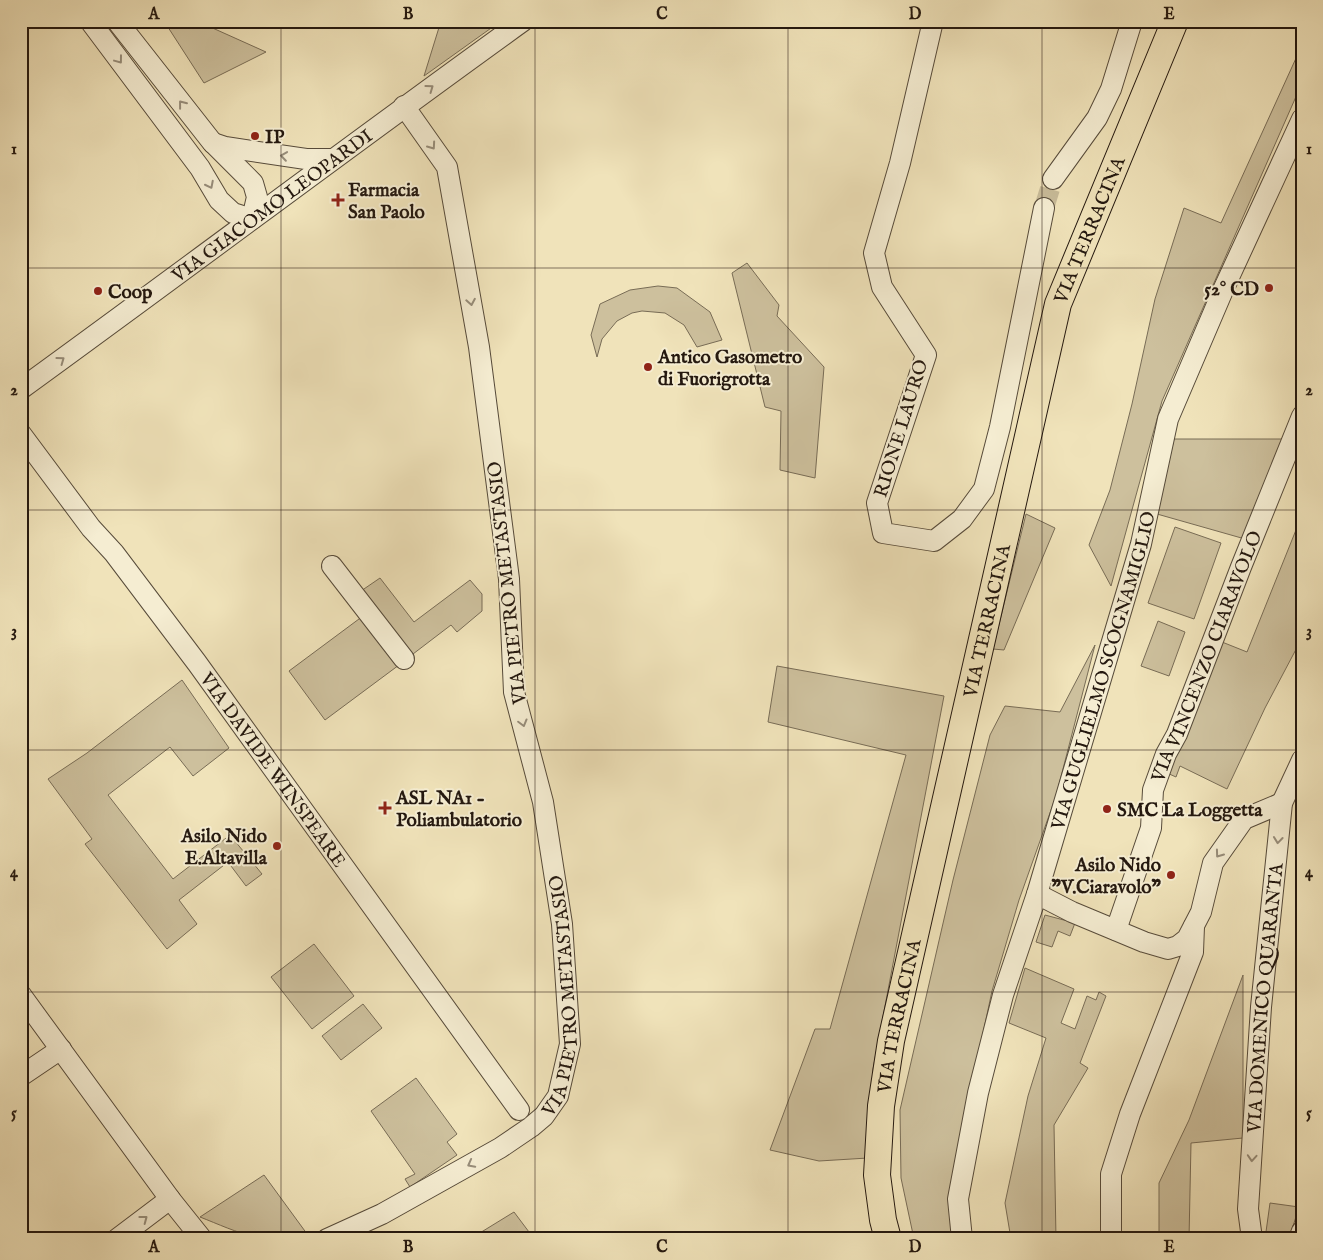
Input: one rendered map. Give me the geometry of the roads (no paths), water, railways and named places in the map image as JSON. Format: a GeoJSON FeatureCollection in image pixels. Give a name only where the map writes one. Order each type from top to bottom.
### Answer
{"type":"FeatureCollection","features":[{"type":"Feature","properties":{"kind":"main road","name":"VIA TERRACINA"},"geometry":{"type":"LineString","coordinates":[[888,1239],[876,1175],[881,1106],[891,1041],[1058,304],[1175,21]]}},
{"type":"Feature","properties":{"kind":"street"},"geometry":{"type":"LineString","coordinates":[[90,21],[200,168],[222,205],[233,213],[252,219],[257,197],[253,183],[212,142],[118,21]]}},
{"type":"Feature","properties":{"kind":"street","name":"VIA GIACOMO LEOPARDI"},"geometry":{"type":"LineString","coordinates":[[21,389],[404,106],[523,21]]}},
{"type":"Feature","properties":{"kind":"street","name":"RIONE LAURO"},"geometry":{"type":"LineString","coordinates":[[933,21],[900,163],[874,253],[882,287],[926,355],[877,502],[883,533],[934,541],[962,519],[984,489],[1000,427],[1044,208]]}},
{"type":"Feature","properties":{"kind":"street"},"geometry":{"type":"LineString","coordinates":[[1054,179],[1098,118],[1111,88],[1132,21]]}},
{"type":"Feature","properties":{"kind":"street","name":"VIA PIETRO METASTASIO"},"geometry":{"type":"LineString","coordinates":[[327,1239],[382,1214],[500,1148],[531,1127],[544,1116],[558,1096],[570,1044],[562,924],[543,802],[514,692],[509,579],[479,347],[447,167],[404,106]]}},
{"type":"Feature","properties":{"kind":"street","name":"VIA GUGLIELMO SCOGNAMIGLIO"},"geometry":{"type":"LineString","coordinates":[[962,1239],[958,1199],[978,1093],[1003,995],[1037,894],[1141,544],[1168,419],[1224,288],[1302,119]]}},
{"type":"Feature","properties":{"kind":"street"},"geometry":{"type":"LineString","coordinates":[[212,142],[225,147],[306,159],[333,159]]}},
{"type":"Feature","properties":{"kind":"street","name":"VIA VINCENZO CIARAVOLO"},"geometry":{"type":"LineString","coordinates":[[1116,930],[1151,828],[1153,790],[1166,754],[1177,734],[1241,567],[1302,416]]}},
{"type":"Feature","properties":{"kind":"street","name":"VIA DAVIDE WINSPEARE"},"geometry":{"type":"LineString","coordinates":[[21,434],[90,528],[114,553],[197,663],[519,1110]]}},
{"type":"Feature","properties":{"kind":"street"},"geometry":{"type":"LineString","coordinates":[[332,566],[404,658]]}},
{"type":"Feature","properties":{"kind":"street","name":"VIA DOMENICO QUARANTA"},"geometry":{"type":"LineString","coordinates":[[1252,1239],[1248,1209],[1260,1007],[1282,803],[1302,760]]}},
{"type":"Feature","properties":{"kind":"street"},"geometry":{"type":"LineString","coordinates":[[1037,894],[1072,912],[1116,930],[1168,949],[1178,946],[1186,939],[1201,912],[1213,863],[1244,820],[1282,803]]}},
{"type":"Feature","properties":{"kind":"street"},"geometry":{"type":"LineString","coordinates":[[1111,1239],[1112,1174],[1130,1114],[1193,952],[1194,926]]}},
{"type":"Feature","properties":{"kind":"street"},"geometry":{"type":"LineString","coordinates":[[21,994],[170,1199],[202,1239]]}},
{"type":"Feature","properties":{"kind":"street"},"geometry":{"type":"LineString","coordinates":[[21,1076],[61,1049]]}},
{"type":"Feature","properties":{"kind":"street"},"geometry":{"type":"LineString","coordinates":[[117,1239],[170,1199]]}},
{"type":"Feature","properties":{"kind":"street"},"geometry":{"type":"LineString","coordinates":[[1299,1239],[1302,1230]]}},
{"type":"Feature","properties":{"kind":"tunnel"},"geometry":{"type":"LineString","coordinates":[[1044,208],[1053,179]]}},
{"type":"Feature","properties":{"kind":"place","name":"IP"},"geometry":{"type":"Point","coordinates":[255,136]}},
{"type":"Feature","properties":{"kind":"place","name":"Farmacia San Paolo"},"geometry":{"type":"Point","coordinates":[338,200]}},
{"type":"Feature","properties":{"kind":"place","name":"52° CD"},"geometry":{"type":"Point","coordinates":[1269,288]}},
{"type":"Feature","properties":{"kind":"place","name":"Coop"},"geometry":{"type":"Point","coordinates":[98,291]}},
{"type":"Feature","properties":{"kind":"place","name":"Antico Gasometro di Fuorigrotta"},"geometry":{"type":"Point","coordinates":[648,367]}},
{"type":"Feature","properties":{"kind":"place","name":"ASL NA1 - Poliambulatorio"},"geometry":{"type":"Point","coordinates":[385,808]}},
{"type":"Feature","properties":{"kind":"place","name":"SMC La Loggetta"},"geometry":{"type":"Point","coordinates":[1107,809]}},
{"type":"Feature","properties":{"kind":"place","name":"Asilo Nido E.Altavilla"},"geometry":{"type":"Point","coordinates":[277,846]}},
{"type":"Feature","properties":{"kind":"place","name":"Asilo Nido \"V.Ciaravolo\""},"geometry":{"type":"Point","coordinates":[1171,875]}}]}
